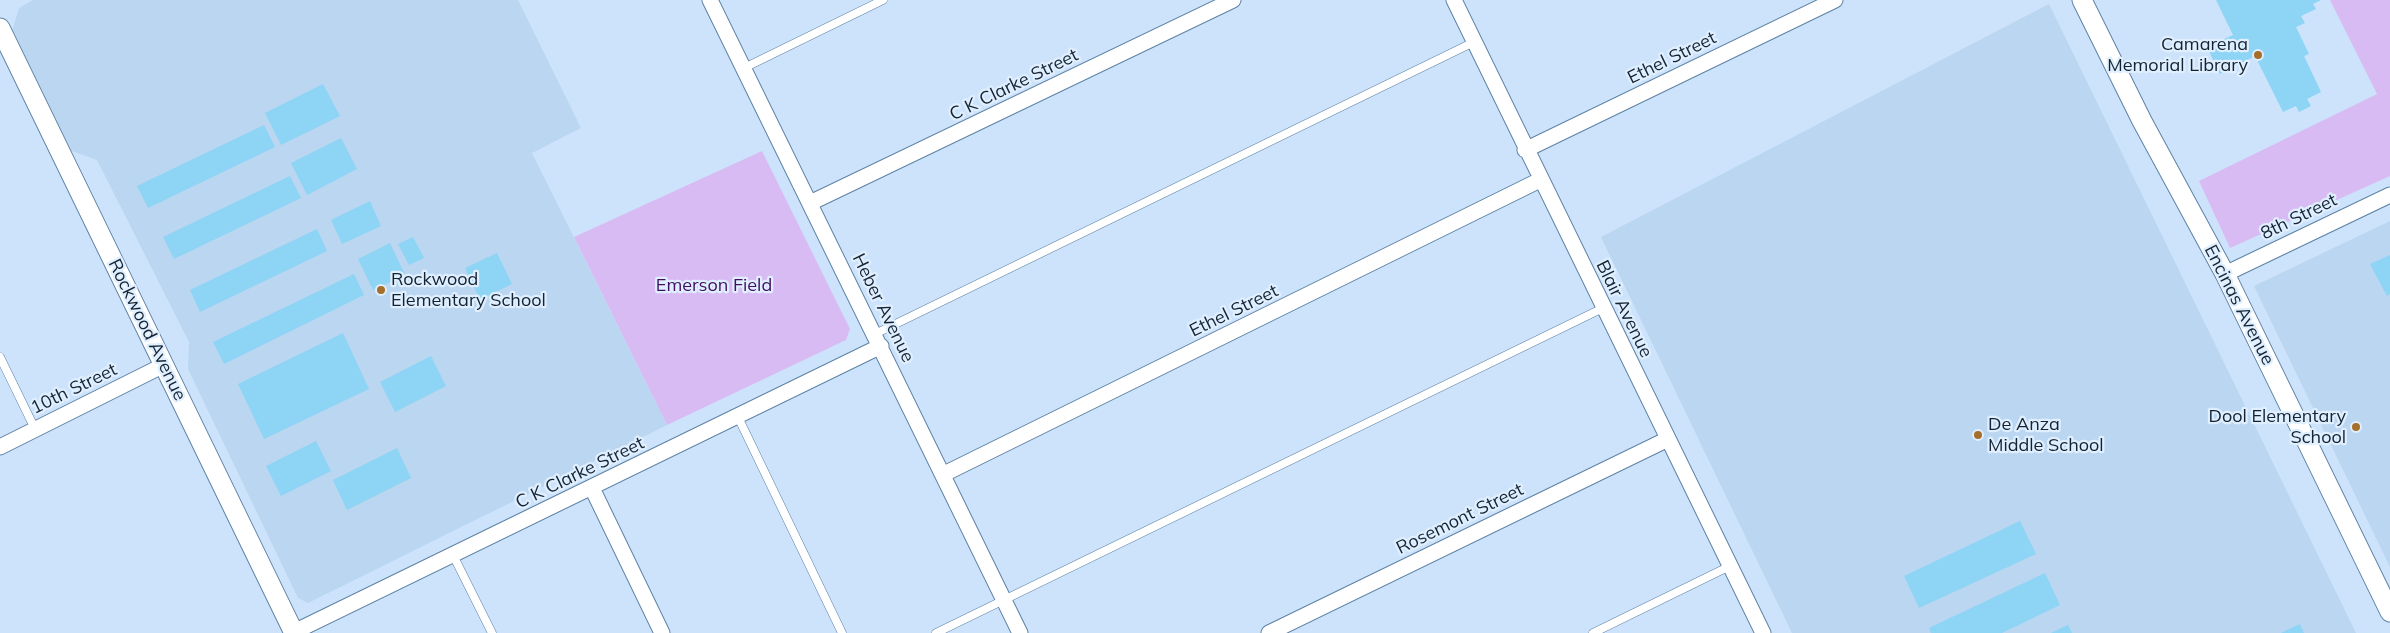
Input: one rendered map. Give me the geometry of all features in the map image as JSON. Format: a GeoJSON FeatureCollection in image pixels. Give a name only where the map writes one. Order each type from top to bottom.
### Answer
{"type":"FeatureCollection","features":[{"type":"Feature","properties":{"kind":"street","name":"Heber Avenue"},"geometry":{"type":"LineString","coordinates":[[710,0],[944,474],[1020,633]]}},
{"type":"Feature","properties":{"kind":"street","name":"C K Clarke Street"},"geometry":{"type":"LineString","coordinates":[[810,203],[1233,0]]}},
{"type":"Feature","properties":{"kind":"street","name":"Blair Avenue"},"geometry":{"type":"LineString","coordinates":[[1454,0],[1525,150],[1763,633]]}},
{"type":"Feature","properties":{"kind":"street","name":"Ethel Street"},"geometry":{"type":"LineString","coordinates":[[1525,150],[1835,0]]}},
{"type":"Feature","properties":{"kind":"street","name":"Encinas Avenue"},"geometry":{"type":"LineString","coordinates":[[2082,0],[2142,122],[2225,274],[2390,612]]}},
{"type":"Feature","properties":{"kind":"street","name":"Rockwood Avenue"},"geometry":{"type":"LineString","coordinates":[[0,28],[294,633]]}},
{"type":"Feature","properties":{"kind":"street","name":"Ethel Street"},"geometry":{"type":"LineString","coordinates":[[944,474],[1540,180]]}},
{"type":"Feature","properties":{"kind":"street","name":"8th Street"},"geometry":{"type":"LineString","coordinates":[[2225,274],[2390,195]]}},
{"type":"Feature","properties":{"kind":"street","name":"C K Clarke Street"},"geometry":{"type":"LineString","coordinates":[[294,633],[738,417],[878,340]]}},
{"type":"Feature","properties":{"kind":"street","name":"10th Street"},"geometry":{"type":"LineString","coordinates":[[0,447],[164,365]]}},
{"type":"Feature","properties":{"kind":"street","name":"Rosemont Street"},"geometry":{"type":"LineString","coordinates":[[1269,633],[1668,439]]}},
{"type":"Feature","properties":{"kind":"street"},"geometry":{"type":"LineString","coordinates":[[592,488],[662,633]]}},
{"type":"Feature","properties":{"kind":"lane"},"geometry":{"type":"LineString","coordinates":[[744,68],[883,0]]}},
{"type":"Feature","properties":{"kind":"lane"},"geometry":{"type":"LineString","coordinates":[[878,340],[1474,42]]}},
{"type":"Feature","properties":{"kind":"lane"},"geometry":{"type":"LineString","coordinates":[[936,633],[1603,308]]}},
{"type":"Feature","properties":{"kind":"lane"},"geometry":{"type":"LineString","coordinates":[[0,357],[35,429]]}},
{"type":"Feature","properties":{"kind":"lane"},"geometry":{"type":"LineString","coordinates":[[738,417],[842,633]]}},
{"type":"Feature","properties":{"kind":"lane"},"geometry":{"type":"LineString","coordinates":[[453,555],[492,633]]}},
{"type":"Feature","properties":{"kind":"lane"},"geometry":{"type":"LineString","coordinates":[[1593,633],[1730,566]]}},
{"type":"Feature","properties":{"kind":"shaded area","name":"Rockwood Elementary School"},"geometry":{"type":"Polygon","coordinates":[[[33,0],[518,0],[581,128],[532,153],[667,425],[308,603],[298,598],[188,369],[189,342],[97,160],[69,150],[12,31],[19,8],[33,0]]]}},
{"type":"Feature","properties":{"kind":"shaded area","name":"De Anza Middle School"},"geometry":{"type":"Polygon","coordinates":[[[2049,4],[2356,633],[1792,633],[1601,237],[2049,4]]]}},
{"type":"Feature","properties":{"kind":"shaded area","name":"Dool Elementary School"},"geometry":{"type":"Polygon","coordinates":[[[2390,221],[2390,567],[2254,286],[2390,221]]]}},
{"type":"Feature","properties":{"kind":"green space"},"geometry":{"type":"Polygon","coordinates":[[[2330,0],[2390,0],[2390,176],[2230,248],[2199,181],[2377,94],[2330,0]]]}},
{"type":"Feature","properties":{"kind":"green space","name":"Emerson Field"},"geometry":{"type":"Polygon","coordinates":[[[762,151],[850,329],[846,340],[667,425],[574,237],[762,151]]]}},
{"type":"Feature","properties":{"kind":"building","name":"Camarena Memorial Library"},"geometry":{"type":"Polygon","coordinates":[[[2216,0],[2321,0],[2313,4],[2316,9],[2301,16],[2305,23],[2296,27],[2309,54],[2304,56],[2321,92],[2307,99],[2311,106],[2299,112],[2296,106],[2283,112],[2255,56],[2220,74],[2207,47],[2233,35],[2216,0]]]}},
{"type":"Feature","properties":{"kind":"building"},"geometry":{"type":"Polygon","coordinates":[[[323,84],[340,116],[281,145],[265,113],[323,84]]]}},
{"type":"Feature","properties":{"kind":"building"},"geometry":{"type":"Polygon","coordinates":[[[264,125],[275,147],[148,208],[137,186],[264,125]]]}},
{"type":"Feature","properties":{"kind":"building"},"geometry":{"type":"Polygon","coordinates":[[[341,138],[357,169],[307,195],[291,163],[341,138]]]}},
{"type":"Feature","properties":{"kind":"building"},"geometry":{"type":"Polygon","coordinates":[[[290,176],[301,198],[174,259],[163,237],[290,176]]]}},
{"type":"Feature","properties":{"kind":"building"},"geometry":{"type":"Polygon","coordinates":[[[370,201],[381,226],[342,244],[331,220],[370,201]]]}},
{"type":"Feature","properties":{"kind":"building"},"geometry":{"type":"Polygon","coordinates":[[[317,229],[327,251],[200,312],[190,290],[317,229]]]}},
{"type":"Feature","properties":{"kind":"building"},"geometry":{"type":"Polygon","coordinates":[[[413,237],[424,258],[409,265],[398,244],[413,237]]]}},
{"type":"Feature","properties":{"kind":"building"},"geometry":{"type":"Polygon","coordinates":[[[390,243],[405,275],[373,290],[358,259],[390,243]]]}},
{"type":"Feature","properties":{"kind":"building"},"geometry":{"type":"Polygon","coordinates":[[[497,253],[512,284],[480,300],[465,268],[497,253]]]}},
{"type":"Feature","properties":{"kind":"building"},"geometry":{"type":"Polygon","coordinates":[[[2390,255],[2390,294],[2387,296],[2370,264],[2390,255]]]}},
{"type":"Feature","properties":{"kind":"building"},"geometry":{"type":"Polygon","coordinates":[[[354,274],[364,295],[224,364],[213,342],[354,274]]]}},
{"type":"Feature","properties":{"kind":"building"},"geometry":{"type":"Polygon","coordinates":[[[343,333],[369,389],[264,439],[238,384],[343,333]]]}},
{"type":"Feature","properties":{"kind":"building"},"geometry":{"type":"Polygon","coordinates":[[[431,356],[446,386],[395,412],[380,382],[431,356]]]}},
{"type":"Feature","properties":{"kind":"building"},"geometry":{"type":"Polygon","coordinates":[[[316,441],[331,471],[281,496],[266,466],[316,441]]]}},
{"type":"Feature","properties":{"kind":"building"},"geometry":{"type":"Polygon","coordinates":[[[397,448],[411,478],[347,510],[333,480],[397,448]]]}},
{"type":"Feature","properties":{"kind":"building"},"geometry":{"type":"Polygon","coordinates":[[[2020,521],[2036,554],[1919,608],[1904,576],[2020,521]]]}},
{"type":"Feature","properties":{"kind":"building"},"geometry":{"type":"Polygon","coordinates":[[[2045,573],[2060,605],[2002,633],[1931,633],[1929,628],[2045,573]]]}},
{"type":"Feature","properties":{"kind":"building"},"geometry":{"type":"Polygon","coordinates":[[[2300,624],[2304,633],[2281,633],[2300,624]]]}},
{"type":"Feature","properties":{"kind":"building"},"geometry":{"type":"Polygon","coordinates":[[[2068,625],[2072,633],[2051,633],[2068,625]]]}},
{"type":"Feature","properties":{"kind":"place","name":"Camarena Memorial Library"},"geometry":{"type":"Point","coordinates":[2258,55]}},
{"type":"Feature","properties":{"kind":"place","name":"Rockwood Elementary School"},"geometry":{"type":"Point","coordinates":[381,290]}},
{"type":"Feature","properties":{"kind":"place","name":"Dool Elementary School"},"geometry":{"type":"Point","coordinates":[2356,427]}},
{"type":"Feature","properties":{"kind":"place","name":"De Anza Middle School"},"geometry":{"type":"Point","coordinates":[1978,435]}}]}
